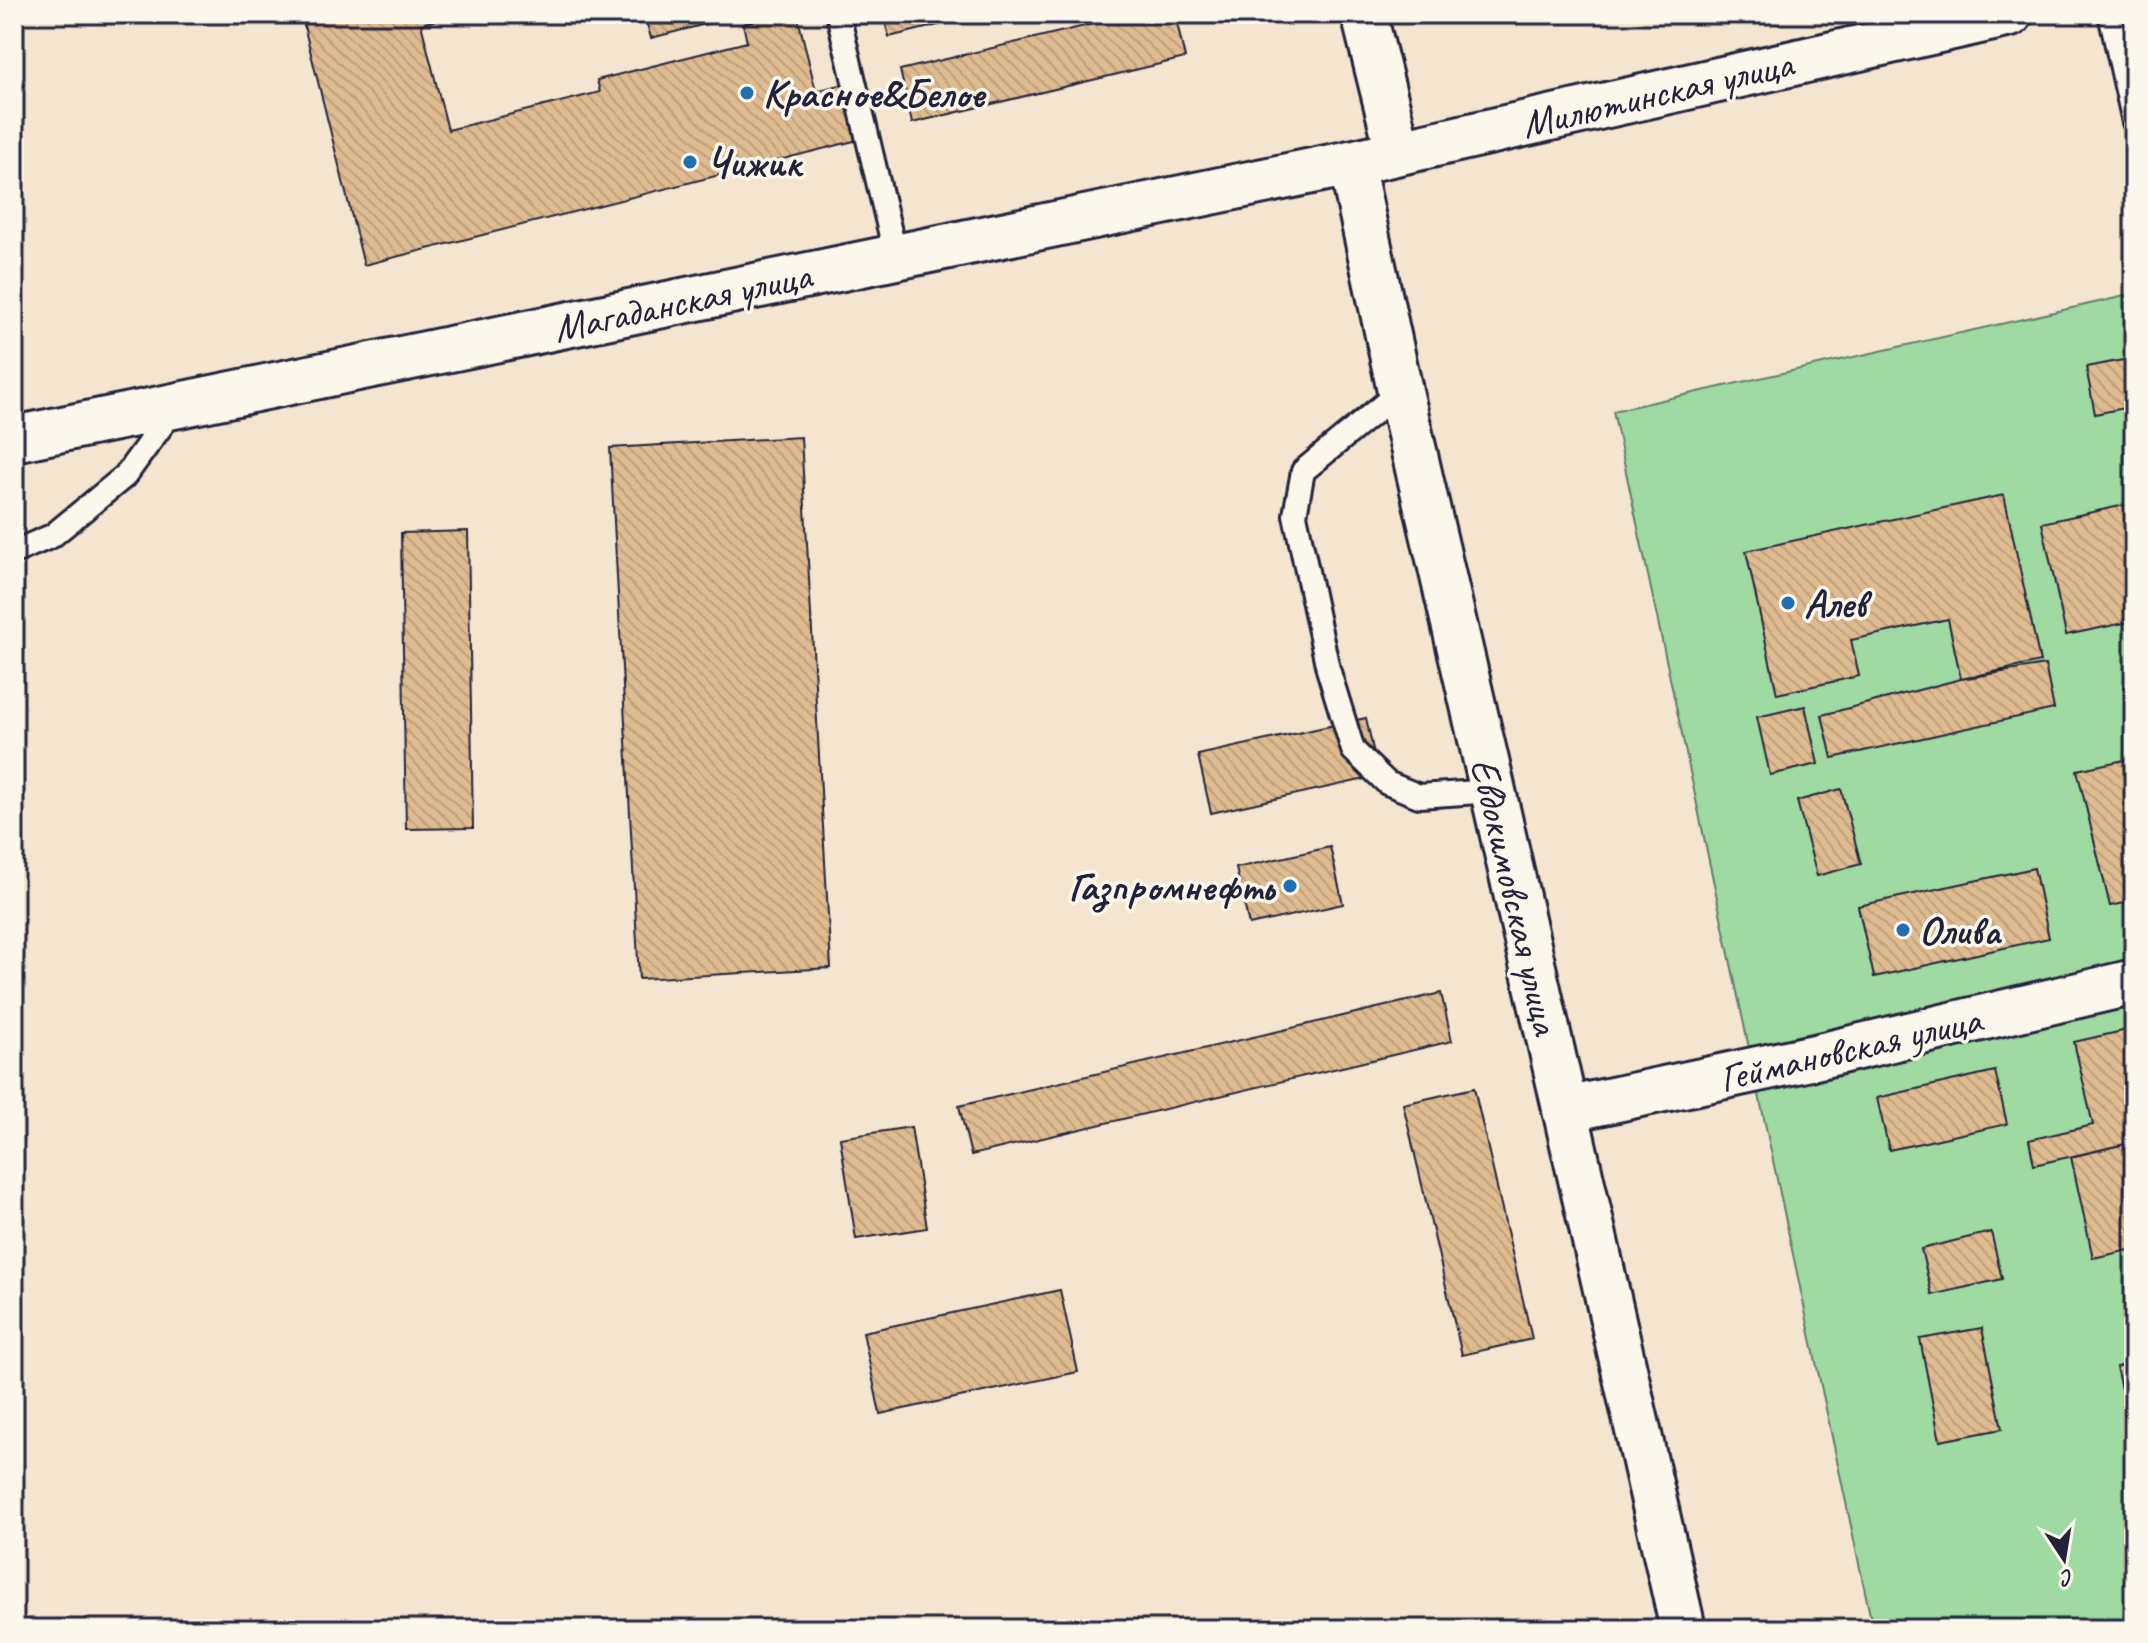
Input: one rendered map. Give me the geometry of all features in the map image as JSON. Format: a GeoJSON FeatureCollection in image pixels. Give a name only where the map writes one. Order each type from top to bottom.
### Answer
{"type":"FeatureCollection","features":[{"type":"Feature","properties":{"kind":"main road"},"geometry":{"type":"LineString","coordinates":[[1364,14],[1398,151]]}},
{"type":"Feature","properties":{"kind":"main road","name":"Милютинская улица"},"geometry":{"type":"LineString","coordinates":[[1351,163],[1990,16]]}},
{"type":"Feature","properties":{"kind":"main road","name":"Магаданская улица"},"geometry":{"type":"LineString","coordinates":[[14,439],[1351,163]]}},
{"type":"Feature","properties":{"kind":"main road","name":"Евдокимовская улица"},"geometry":{"type":"LineString","coordinates":[[1351,163],[1400,391],[1683,1629]]}},
{"type":"Feature","properties":{"kind":"main road","name":"Геймановская улица"},"geometry":{"type":"LineString","coordinates":[[1565,1110],[1830,1053],[2134,982]]}},
{"type":"Feature","properties":{"kind":"lane"},"geometry":{"type":"LineString","coordinates":[[838,14],[896,257]]}},
{"type":"Feature","properties":{"kind":"lane"},"geometry":{"type":"LineString","coordinates":[[2110,14],[2134,122]]}},
{"type":"Feature","properties":{"kind":"lane"},"geometry":{"type":"LineString","coordinates":[[1400,391],[1303,471],[1295,515],[1328,669],[1353,750],[1387,783],[1419,796],[1493,791]]}},
{"type":"Feature","properties":{"kind":"lane"},"geometry":{"type":"LineString","coordinates":[[14,552],[52,536],[125,476],[176,406]]}},
{"type":"Feature","properties":{"kind":"green space"},"geometry":{"type":"Polygon","coordinates":[[[2134,294],[2134,1629],[1873,1629],[1613,411],[2134,294]]]}},
{"type":"Feature","properties":{"kind":"building"},"geometry":{"type":"Polygon","coordinates":[[[301,14],[462,14],[421,24],[448,130],[600,92],[597,80],[747,42],[743,24],[782,14],[797,14],[816,91],[848,83],[862,139],[364,265],[301,14]]]}},
{"type":"Feature","properties":{"kind":"building"},"geometry":{"type":"Polygon","coordinates":[[[644,14],[745,14],[651,38],[644,14]]]}},
{"type":"Feature","properties":{"kind":"building"},"geometry":{"type":"Polygon","coordinates":[[[883,14],[983,14],[889,37],[883,14]]]}},
{"type":"Feature","properties":{"kind":"building"},"geometry":{"type":"Polygon","coordinates":[[[1135,14],[1175,14],[1185,58],[912,123],[900,70],[1135,14]]]}},
{"type":"Feature","properties":{"kind":"building"},"geometry":{"type":"Polygon","coordinates":[[[2134,358],[2134,406],[2095,414],[2086,367],[2134,358]]]}},
{"type":"Feature","properties":{"kind":"building"},"geometry":{"type":"Polygon","coordinates":[[[801,437],[831,968],[639,979],[610,448],[801,437]]]}},
{"type":"Feature","properties":{"kind":"building"},"geometry":{"type":"Polygon","coordinates":[[[2004,495],[2040,662],[1961,679],[1948,619],[1851,640],[1859,676],[1777,694],[1746,551],[2004,495]]]}},
{"type":"Feature","properties":{"kind":"building"},"geometry":{"type":"Polygon","coordinates":[[[2134,503],[2134,621],[2066,635],[2042,523],[2134,503]]]}},
{"type":"Feature","properties":{"kind":"building"},"geometry":{"type":"Polygon","coordinates":[[[468,531],[473,828],[406,829],[401,533],[468,531]]]}},
{"type":"Feature","properties":{"kind":"building"},"geometry":{"type":"Polygon","coordinates":[[[2045,665],[2054,709],[1832,758],[1822,715],[1961,679],[2045,665]]]}},
{"type":"Feature","properties":{"kind":"building"},"geometry":{"type":"Polygon","coordinates":[[[1805,706],[1818,764],[1770,775],[1757,717],[1805,706]]]}},
{"type":"Feature","properties":{"kind":"building"},"geometry":{"type":"Polygon","coordinates":[[[1366,718],[1379,776],[1211,813],[1198,755],[1366,718]]]}},
{"type":"Feature","properties":{"kind":"building"},"geometry":{"type":"Polygon","coordinates":[[[2134,758],[2134,901],[2110,906],[2077,770],[2134,758]]]}},
{"type":"Feature","properties":{"kind":"building"},"geometry":{"type":"Polygon","coordinates":[[[1841,789],[1861,864],[1817,876],[1797,801],[1841,789]]]}},
{"type":"Feature","properties":{"kind":"building","name":"Газпромнефть"},"geometry":{"type":"Polygon","coordinates":[[[1330,847],[1343,904],[1249,925],[1236,868],[1330,847]]]}},
{"type":"Feature","properties":{"kind":"building"},"geometry":{"type":"Polygon","coordinates":[[[2034,868],[2049,938],[1874,977],[1858,906],[2034,868]]]}},
{"type":"Feature","properties":{"kind":"building"},"geometry":{"type":"Polygon","coordinates":[[[1441,993],[1452,1041],[971,1155],[959,1106],[1441,993]]]}},
{"type":"Feature","properties":{"kind":"building"},"geometry":{"type":"Polygon","coordinates":[[[2127,1030],[2134,1063],[2134,1142],[2034,1165],[2029,1140],[2093,1125],[2074,1042],[2127,1030]]]}},
{"type":"Feature","properties":{"kind":"building"},"geometry":{"type":"Polygon","coordinates":[[[1995,1071],[2007,1124],[1889,1150],[1877,1098],[1995,1071]]]}},
{"type":"Feature","properties":{"kind":"building"},"geometry":{"type":"Polygon","coordinates":[[[1474,1088],[1532,1339],[1462,1355],[1403,1104],[1474,1088]]]}},
{"type":"Feature","properties":{"kind":"building"},"geometry":{"type":"Polygon","coordinates":[[[911,1127],[927,1228],[856,1239],[840,1138],[911,1127]]]}},
{"type":"Feature","properties":{"kind":"building"},"geometry":{"type":"Polygon","coordinates":[[[2134,1142],[2134,1249],[2093,1258],[2071,1157],[2134,1142]]]}},
{"type":"Feature","properties":{"kind":"building"},"geometry":{"type":"Polygon","coordinates":[[[1991,1232],[2002,1279],[1932,1295],[1921,1249],[1991,1232]]]}},
{"type":"Feature","properties":{"kind":"building"},"geometry":{"type":"Polygon","coordinates":[[[1060,1290],[1078,1372],[880,1414],[863,1332],[1060,1290]]]}},
{"type":"Feature","properties":{"kind":"building"},"geometry":{"type":"Polygon","coordinates":[[[1982,1328],[2002,1429],[1940,1441],[1920,1339],[1982,1328]]]}},
{"type":"Feature","properties":{"kind":"building"},"geometry":{"type":"Polygon","coordinates":[[[2134,1363],[2134,1446],[2116,1367],[2134,1363]]]}},
{"type":"Feature","properties":{"kind":"place","name":"Красное&Белое"},"geometry":{"type":"Point","coordinates":[747,93]}},
{"type":"Feature","properties":{"kind":"place","name":"Чижик"},"geometry":{"type":"Point","coordinates":[690,162]}},
{"type":"Feature","properties":{"kind":"place","name":"Алев"},"geometry":{"type":"Point","coordinates":[1788,603]}},
{"type":"Feature","properties":{"kind":"place","name":"Газпромнефть"},"geometry":{"type":"Point","coordinates":[1290,886]}},
{"type":"Feature","properties":{"kind":"place","name":"Олива"},"geometry":{"type":"Point","coordinates":[1903,930]}}]}
